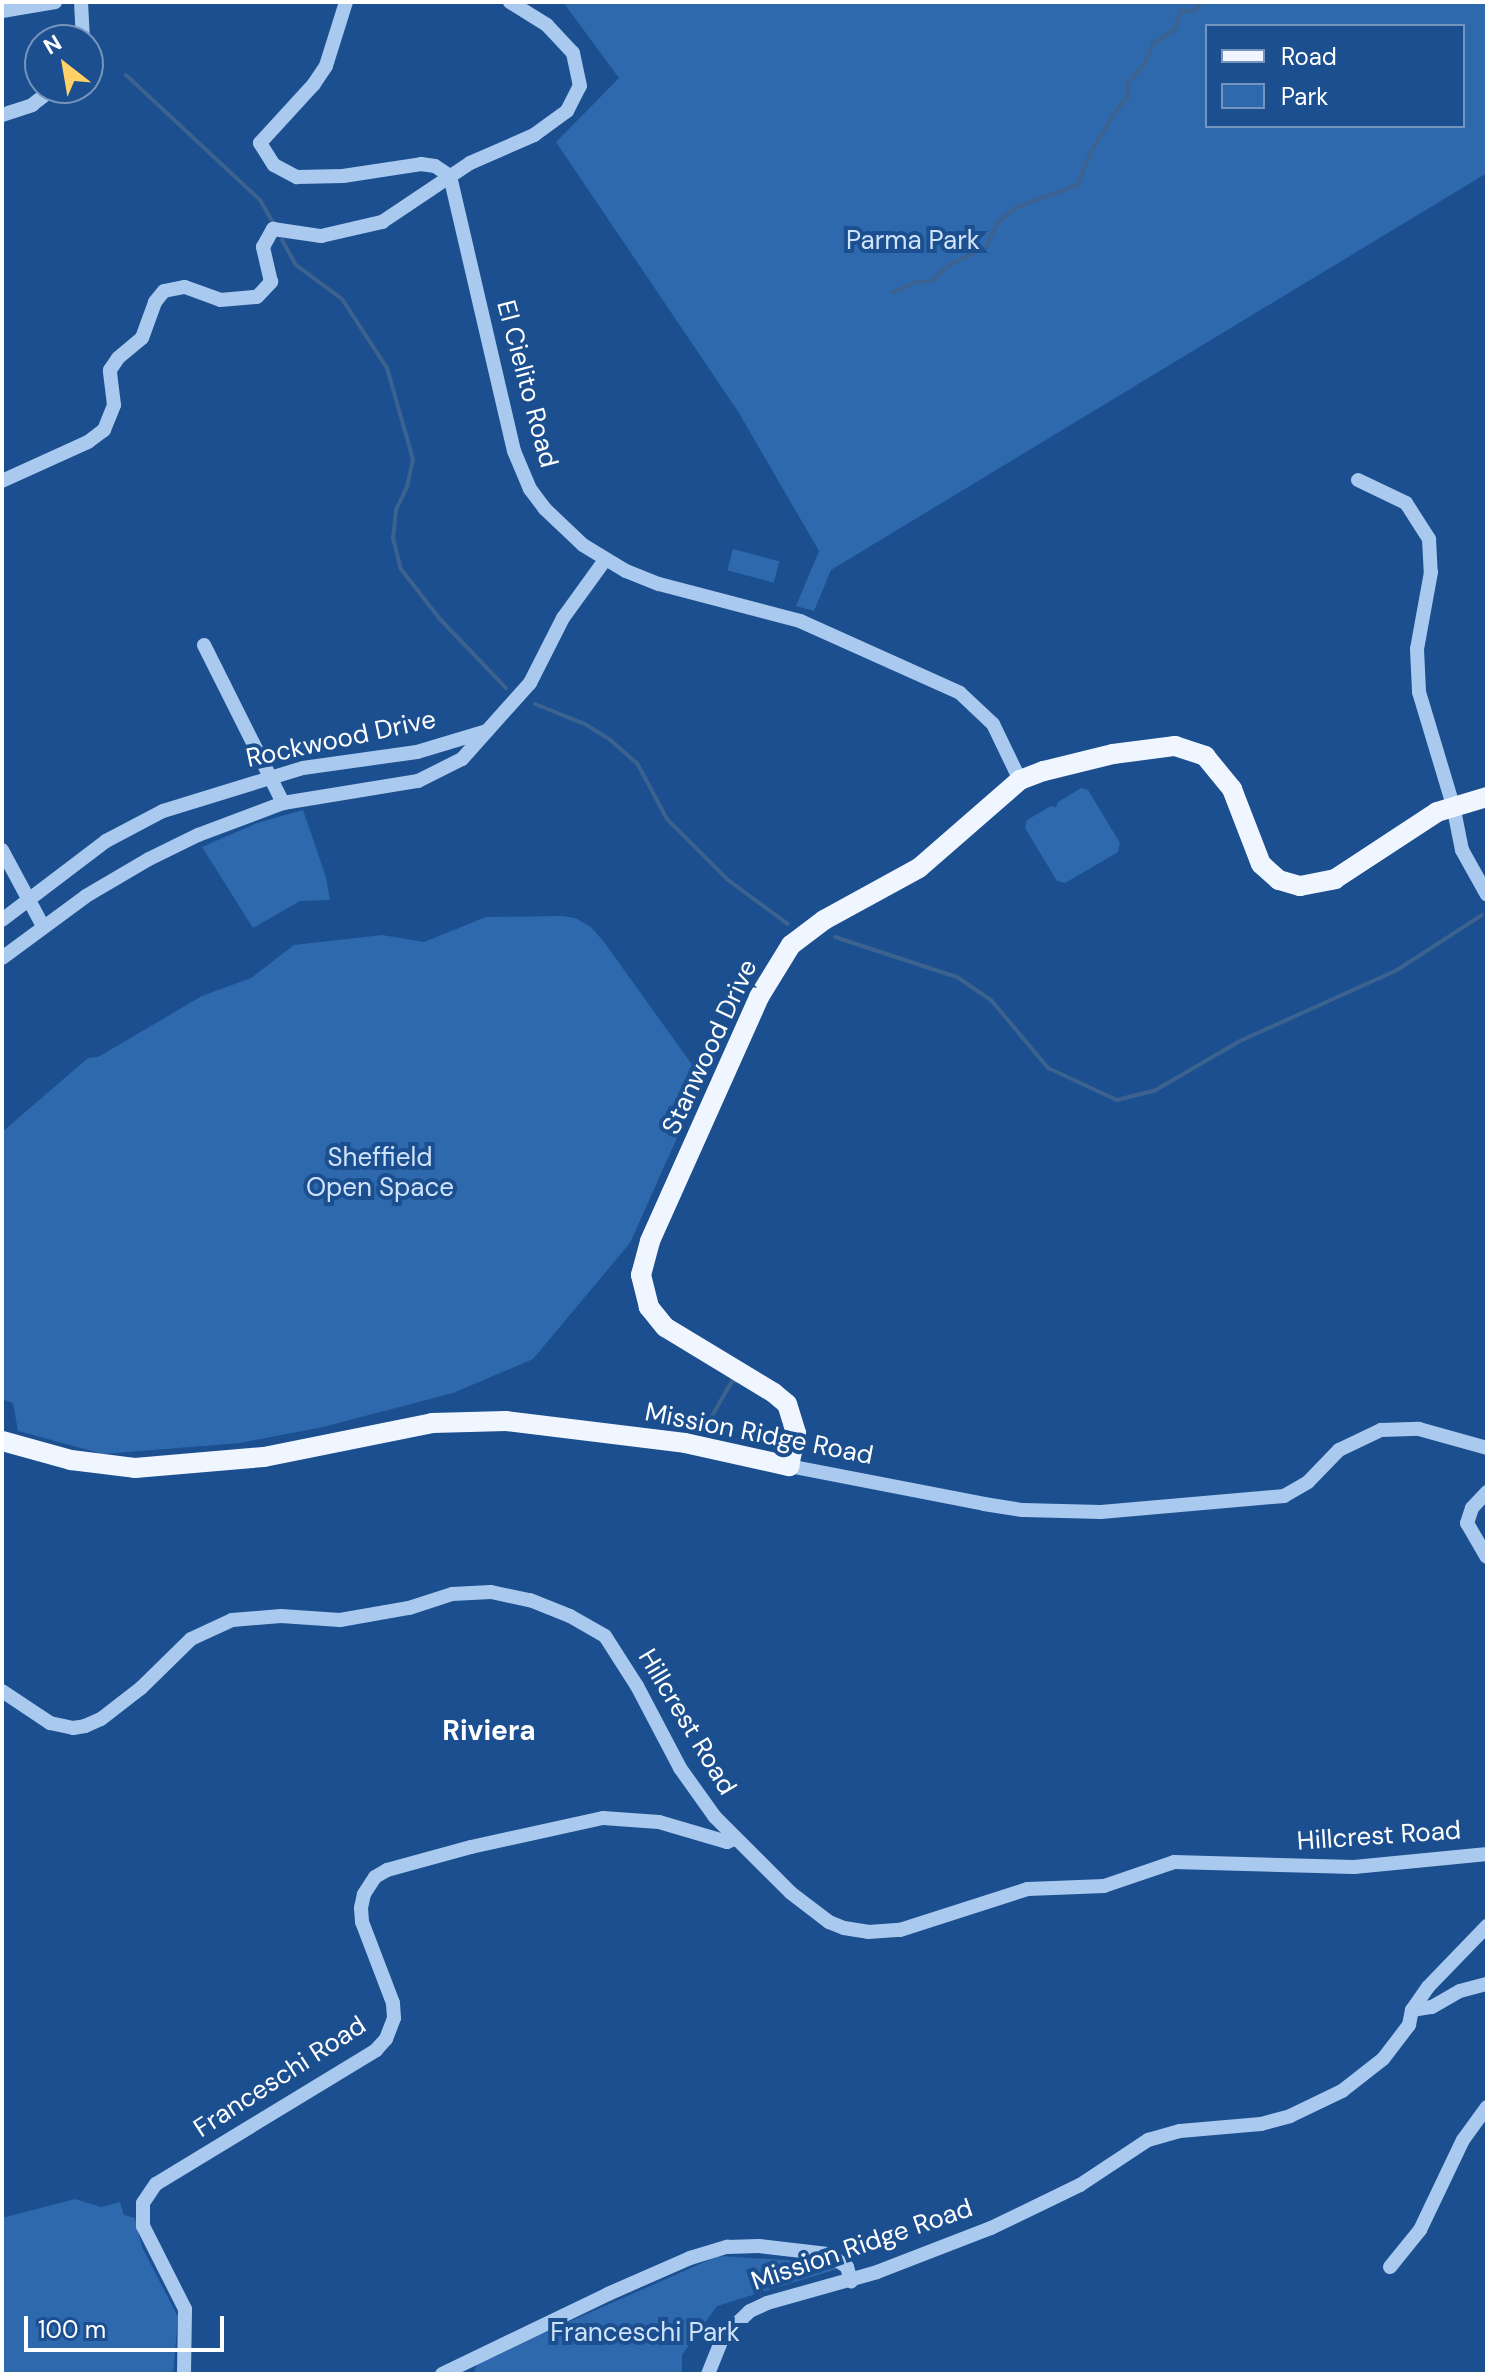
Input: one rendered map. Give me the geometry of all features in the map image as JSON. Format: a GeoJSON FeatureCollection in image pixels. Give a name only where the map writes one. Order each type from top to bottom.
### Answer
{"type":"FeatureCollection","features":[{"type":"Feature","properties":{"kind":"main road","name":"Stanwood Drive"},"geometry":{"type":"LineString","coordinates":[[789,1466],[796,1433],[787,1404],[774,1393],[683,1340],[660,1322],[642,1289],[646,1252],[759,997],[784,953],[816,924],[930,860],[1020,780],[1055,767],[1146,748],[1175,746],[1193,750],[1211,761],[1227,779],[1261,864],[1279,880],[1300,886],[1335,879],[1420,821],[1453,805],[1487,797]]}},
{"type":"Feature","properties":{"kind":"main road","name":"Mission Ridge Road"},"geometry":{"type":"LineString","coordinates":[[2,1441],[71,1460],[135,1468],[264,1457],[432,1423],[506,1421],[685,1443],[789,1466]]}},
{"type":"Feature","properties":{"kind":"street"},"geometry":{"type":"LineString","coordinates":[[2,11],[55,2]]}},
{"type":"Feature","properties":{"kind":"street"},"geometry":{"type":"LineString","coordinates":[[81,2],[82,24]]}},
{"type":"Feature","properties":{"kind":"street"},"geometry":{"type":"LineString","coordinates":[[346,2],[326,66],[314,84],[260,143],[274,165],[297,177],[343,176],[421,164],[435,166],[450,176]]}},
{"type":"Feature","properties":{"kind":"street"},"geometry":{"type":"LineString","coordinates":[[2,481],[88,442],[104,430],[114,405],[110,370],[118,358],[142,338],[155,302],[164,291],[185,287],[220,300],[257,297],[271,282],[263,247],[273,229],[321,236],[376,224],[450,176],[548,126],[574,103],[578,94],[579,69],[569,47],[547,25],[510,2]]}},
{"type":"Feature","properties":{"kind":"street"},"geometry":{"type":"LineString","coordinates":[[2,115],[33,104]]}},
{"type":"Feature","properties":{"kind":"street","name":"El Cielito Road"},"geometry":{"type":"LineString","coordinates":[[450,176],[519,464],[545,509],[605,560],[659,584],[800,621],[945,685],[980,708],[993,724],[1020,780]]}},
{"type":"Feature","properties":{"kind":"street"},"geometry":{"type":"LineString","coordinates":[[1358,480],[1406,503],[1429,539],[1431,572],[1416,663],[1426,723],[1453,805],[1466,860],[1487,895]]}},
{"type":"Feature","properties":{"kind":"street","name":"Rockwood Drive"},"geometry":{"type":"LineString","coordinates":[[2,958],[43,926],[149,859],[198,835],[283,803],[405,784],[429,777],[462,759],[530,683],[563,618],[605,560]]}},
{"type":"Feature","properties":{"kind":"street"},"geometry":{"type":"LineString","coordinates":[[204,645],[283,803]]}},
{"type":"Feature","properties":{"kind":"street","name":"Rockwood Drive"},"geometry":{"type":"LineString","coordinates":[[2,920],[106,841],[135,824],[178,806],[327,763],[417,752],[487,731]]}},
{"type":"Feature","properties":{"kind":"street"},"geometry":{"type":"LineString","coordinates":[[2,850],[43,926]]}},
{"type":"Feature","properties":{"kind":"street","name":"Mission Ridge Road"},"geometry":{"type":"LineString","coordinates":[[789,1466],[995,1506],[1101,1512],[1284,1496],[1308,1482],[1339,1450],[1364,1435],[1381,1430],[1419,1429],[1487,1448]]}},
{"type":"Feature","properties":{"kind":"street"},"geometry":{"type":"LineString","coordinates":[[1487,1492],[1472,1508],[1467,1523],[1487,1557]]}},
{"type":"Feature","properties":{"kind":"street","name":"Hillcrest Road"},"geometry":{"type":"LineString","coordinates":[[2,1691],[50,1723],[73,1728],[85,1726],[101,1719],[141,1688],[191,1639],[232,1620],[281,1616],[340,1620],[386,1613],[452,1594],[507,1594],[570,1616],[605,1636],[637,1686],[680,1768],[735,1839],[772,1877],[829,1922],[868,1932],[900,1930],[1028,1889],[1104,1886],[1174,1862],[1340,1867],[1487,1854]]}},
{"type":"Feature","properties":{"kind":"street","name":"Franceschi Road"},"geometry":{"type":"LineString","coordinates":[[184,2374],[185,2309],[143,2226],[143,2203],[156,2184],[376,2050],[386,2039],[394,2018],[393,2003],[362,1922],[361,1908],[364,1894],[375,1877],[387,1870],[471,1847],[603,1818],[659,1822],[727,1842],[735,1839]]}},
{"type":"Feature","properties":{"kind":"street","name":"Mission Ridge Road"},"geometry":{"type":"LineString","coordinates":[[708,2374],[723,2337],[750,2311],[767,2303],[851,2281],[928,2254],[1038,2207],[1080,2185],[1148,2140],[1180,2131],[1261,2124],[1317,2105],[1353,2084],[1383,2059],[1409,2025],[1412,2010],[1434,1980],[1487,1926]]}},
{"type":"Feature","properties":{"kind":"street"},"geometry":{"type":"LineString","coordinates":[[1412,2010],[1432,2007],[1467,1988],[1487,1984]]}},
{"type":"Feature","properties":{"kind":"street"},"geometry":{"type":"LineString","coordinates":[[1390,2267],[1420,2230],[1463,2140],[1487,2107]]}},
{"type":"Feature","properties":{"kind":"street"},"geometry":{"type":"LineString","coordinates":[[442,2374],[608,2294],[718,2249],[759,2246],[828,2254],[847,2267],[851,2281]]}},
{"type":"Feature","properties":{"kind":"green space","name":"Parma Park"},"geometry":{"type":"Polygon","coordinates":[[[563,2],[1487,2],[1487,173],[831,570],[814,611],[796,606],[819,551],[739,413],[556,142],[619,78],[563,2]]]}},
{"type":"Feature","properties":{"kind":"green space"},"geometry":{"type":"Polygon","coordinates":[[[733,549],[779,561],[774,583],[727,570],[733,549]]]}},
{"type":"Feature","properties":{"kind":"green space"},"geometry":{"type":"Polygon","coordinates":[[[1081,788],[1088,790],[1120,843],[1118,852],[1065,883],[1057,881],[1025,828],[1027,820],[1051,806],[1056,807],[1058,802],[1081,788]]]}},
{"type":"Feature","properties":{"kind":"green space"},"geometry":{"type":"Polygon","coordinates":[[[303,810],[326,877],[330,900],[300,901],[253,928],[202,847],[257,823],[303,810]]]}},
{"type":"Feature","properties":{"kind":"green space","name":"Sheffield Open Space"},"geometry":{"type":"Polygon","coordinates":[[[486,917],[575,918],[591,927],[604,942],[706,1084],[693,1102],[630,1243],[533,1359],[453,1393],[323,1427],[240,1443],[103,1454],[18,1431],[13,1403],[2,1399],[2,1132],[88,1058],[98,1057],[202,996],[251,978],[294,945],[382,935],[424,942],[486,917]]]}},
{"type":"Feature","properties":{"kind":"green space"},"geometry":{"type":"Polygon","coordinates":[[[75,2199],[101,2207],[120,2202],[124,2215],[135,2218],[142,2247],[178,2317],[173,2374],[2,2374],[2,2218],[75,2199]]]}},
{"type":"Feature","properties":{"kind":"green space","name":"Franceschi Park"},"geometry":{"type":"Polygon","coordinates":[[[718,2256],[853,2264],[717,2306],[682,2355],[682,2374],[473,2374],[478,2362],[718,2256]]]}},
{"type":"Feature","properties":{"kind":"waterway"},"geometry":{"type":"LineString","coordinates":[[892,293],[916,282],[932,281],[949,265],[986,247],[997,223],[1017,207],[1077,185],[1091,152],[1117,109],[1128,97],[1128,83],[1145,63],[1153,44],[1174,30],[1181,11],[1194,11],[1203,2]]}},
{"type":"Feature","properties":{"kind":"waterway"},"geometry":{"type":"LineString","coordinates":[[126,75],[260,200],[272,221]]}},
{"type":"Feature","properties":{"kind":"waterway"},"geometry":{"type":"LineString","coordinates":[[282,240],[296,265],[342,299],[387,368],[413,459],[407,487],[396,510],[393,538],[401,569],[439,618],[506,688]]}},
{"type":"Feature","properties":{"kind":"waterway"},"geometry":{"type":"LineString","coordinates":[[535,704],[585,724],[609,739],[637,763],[667,819],[728,880],[788,924]]}},
{"type":"Feature","properties":{"kind":"waterway"},"geometry":{"type":"LineString","coordinates":[[835,937],[957,977],[991,1000],[1048,1068],[1117,1100],[1154,1091],[1240,1041],[1397,970],[1482,915]]}},
{"type":"Feature","properties":{"kind":"waterway"},"geometry":{"type":"LineString","coordinates":[[705,1428],[732,1381],[739,1381]]}},
{"type":"Feature","properties":{"kind":"district","name":"Riviera"},"geometry":{"type":"Point","coordinates":[489,1731]}}]}
